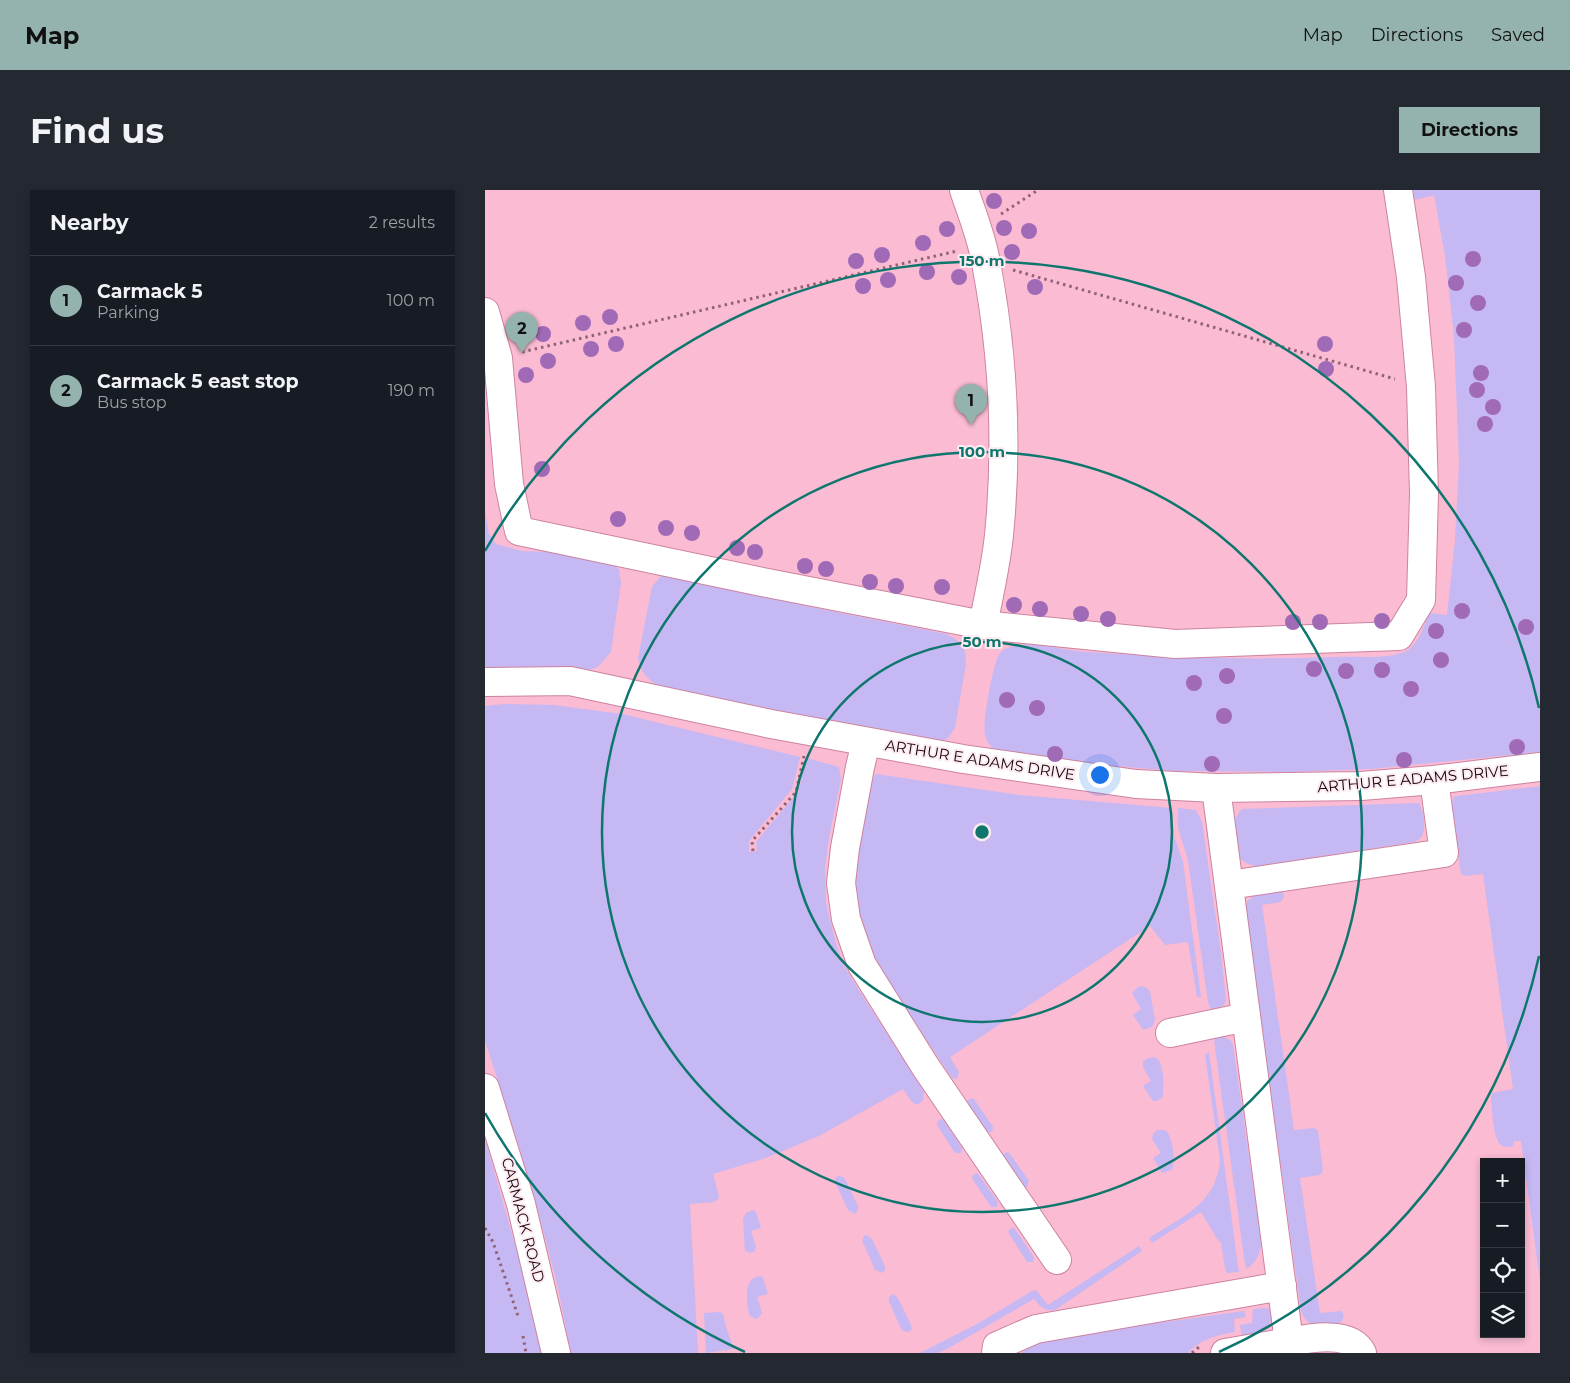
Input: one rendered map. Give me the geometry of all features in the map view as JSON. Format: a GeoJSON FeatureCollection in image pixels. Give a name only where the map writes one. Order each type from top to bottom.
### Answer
{"type":"FeatureCollection","features":[{"type":"Feature","properties":{"kind":"street"},"geometry":{"type":"LineString","coordinates":[[964,190],[982,246],[1001,366],[1004,458],[999,536],[983,625]]}},
{"type":"Feature","properties":{"kind":"street"},"geometry":{"type":"LineString","coordinates":[[485,312],[497,358],[509,484],[519,531],[762,582],[983,625],[1175,644],[1399,636],[1421,600],[1424,494],[1421,387],[1411,277],[1398,190]]}},
{"type":"Feature","properties":{"kind":"street","name":"ARTHUR E ADAMS DRIVE"},"geometry":{"type":"LineString","coordinates":[[485,682],[570,680],[771,724],[866,742],[986,764],[1136,784],[1216,788],[1361,786],[1434,780],[1540,767]]}},
{"type":"Feature","properties":{"kind":"street"},"geometry":{"type":"LineString","coordinates":[[866,742],[845,848],[841,884],[846,919],[862,965],[925,1066],[1057,1260]]}},
{"type":"Feature","properties":{"kind":"street"},"geometry":{"type":"LineString","coordinates":[[1229,885],[1444,853],[1434,780]]}},
{"type":"Feature","properties":{"kind":"street"},"geometry":{"type":"LineString","coordinates":[[1216,788],[1289,1342]]}},
{"type":"Feature","properties":{"kind":"street"},"geometry":{"type":"LineString","coordinates":[[1170,1033],[1246,1017]]}},
{"type":"Feature","properties":{"kind":"street","name":"CARMACK ROAD"},"geometry":{"type":"LineString","coordinates":[[485,1088],[521,1204],[556,1353]]}},
{"type":"Feature","properties":{"kind":"street"},"geometry":{"type":"LineString","coordinates":[[996,1353],[997,1346],[1036,1329],[1282,1286]]}},
{"type":"Feature","properties":{"kind":"street"},"geometry":{"type":"LineString","coordinates":[[1225,1353],[1310,1338],[1335,1337],[1350,1341],[1362,1353]]}},
{"type":"Feature","properties":{"kind":"path"},"geometry":{"type":"LineString","coordinates":[[982,246],[1038,190]]}},
{"type":"Feature","properties":{"kind":"path"},"geometry":{"type":"LineString","coordinates":[[497,358],[982,246],[1421,387]]}},
{"type":"Feature","properties":{"kind":"path"},"geometry":{"type":"LineString","coordinates":[[753,851],[752,841],[796,792],[805,753]]}},
{"type":"Feature","properties":{"kind":"path"},"geometry":{"type":"LineString","coordinates":[[485,1228],[493,1242],[520,1324]]}},
{"type":"Feature","properties":{"kind":"path"},"geometry":{"type":"LineString","coordinates":[[522,1334],[525,1353]]}},
{"type":"Feature","properties":{"kind":"shaded area"},"geometry":{"type":"Polygon","coordinates":[[[1413,190],[1540,190],[1540,752],[1371,769],[1291,772],[1175,771],[1008,757],[994,749],[986,739],[984,729],[991,680],[1000,653],[1017,645],[1025,644],[1088,652],[1151,656],[1245,658],[1381,657],[1398,654],[1411,648],[1421,634],[1429,613],[1447,615],[1455,541],[1459,463],[1454,336],[1445,256],[1434,195],[1415,200],[1413,190]]]}},
{"type":"Feature","properties":{"kind":"shaded area"},"geometry":{"type":"Polygon","coordinates":[[[485,511],[489,534],[496,544],[522,551],[575,553],[611,560],[619,570],[621,583],[611,652],[598,667],[586,671],[485,669],[485,511]]]}},
{"type":"Feature","properties":{"kind":"shaded area"},"geometry":{"type":"Polygon","coordinates":[[[671,572],[806,606],[947,634],[957,640],[965,651],[966,664],[955,728],[948,738],[942,742],[804,720],[656,685],[640,667],[638,658],[652,587],[660,577],[671,572]]]}},
{"type":"Feature","properties":{"kind":"shaded area"},"geometry":{"type":"Polygon","coordinates":[[[504,704],[554,705],[622,714],[800,757],[792,789],[749,841],[749,852],[757,851],[756,842],[798,792],[807,758],[839,767],[841,779],[825,868],[826,903],[836,944],[843,963],[853,981],[923,1090],[923,1100],[919,1104],[915,1104],[903,1089],[819,1136],[766,1158],[713,1174],[719,1196],[718,1200],[690,1204],[698,1353],[571,1353],[558,1288],[536,1203],[485,1041],[485,706],[504,704]]]}},
{"type":"Feature","properties":{"kind":"shaded area"},"geometry":{"type":"Polygon","coordinates":[[[876,774],[1020,795],[1172,808],[1173,833],[1183,862],[1201,997],[1197,997],[1188,942],[1165,945],[1150,926],[950,1057],[959,1072],[957,1079],[952,1078],[880,971],[871,955],[858,918],[853,873],[869,783],[876,774]]]}},
{"type":"Feature","properties":{"kind":"shaded area"},"geometry":{"type":"Polygon","coordinates":[[[1540,786],[1540,1281],[1525,1170],[1525,1158],[1523,1158],[1521,1141],[1514,1141],[1513,1146],[1510,1147],[1501,1145],[1496,1137],[1493,1123],[1492,1093],[1513,1089],[1483,874],[1465,876],[1461,874],[1451,805],[1454,797],[1540,786]]]}},
{"type":"Feature","properties":{"kind":"shaded area"},"geometry":{"type":"Polygon","coordinates":[[[1419,803],[1424,818],[1424,830],[1421,838],[1414,842],[1257,866],[1245,862],[1238,853],[1234,824],[1242,809],[1419,803]]]}},
{"type":"Feature","properties":{"kind":"shaded area"},"geometry":{"type":"Polygon","coordinates":[[[1178,808],[1196,810],[1202,822],[1226,1000],[1222,1006],[1211,1009],[1208,1002],[1188,860],[1178,828],[1178,808]]]}},
{"type":"Feature","properties":{"kind":"shaded area"},"geometry":{"type":"Polygon","coordinates":[[[1279,890],[1284,894],[1280,902],[1262,905],[1294,1130],[1314,1128],[1318,1131],[1323,1170],[1320,1175],[1300,1178],[1320,1313],[1341,1311],[1343,1316],[1340,1323],[1328,1325],[1317,1325],[1308,1322],[1301,1311],[1245,907],[1247,902],[1255,896],[1279,890]]]}},
{"type":"Feature","properties":{"kind":"shaded area"},"geometry":{"type":"Polygon","coordinates":[[[1142,986],[1150,992],[1155,1020],[1152,1027],[1143,1030],[1133,1015],[1141,1009],[1132,993],[1142,986]]]}},
{"type":"Feature","properties":{"kind":"shaded area"},"geometry":{"type":"Polygon","coordinates":[[[1224,1037],[1230,1040],[1233,1045],[1261,1241],[1257,1257],[1247,1269],[1214,1038],[1224,1037]]]}},
{"type":"Feature","properties":{"kind":"shaded area"},"geometry":{"type":"Polygon","coordinates":[[[1209,1052],[1239,1272],[1227,1273],[1221,1243],[1201,1212],[1152,1243],[1149,1238],[1195,1208],[1212,1188],[1217,1175],[1220,1160],[1205,1055],[1209,1052]]]}},
{"type":"Feature","properties":{"kind":"shaded area"},"geometry":{"type":"Polygon","coordinates":[[[1148,1058],[1156,1058],[1161,1065],[1164,1083],[1163,1094],[1162,1098],[1156,1101],[1153,1101],[1143,1086],[1151,1081],[1143,1067],[1143,1062],[1148,1058]]]}},
{"type":"Feature","properties":{"kind":"shaded area"},"geometry":{"type":"Polygon","coordinates":[[[972,1098],[993,1127],[992,1132],[986,1132],[968,1104],[967,1101],[972,1098]]]}},
{"type":"Feature","properties":{"kind":"shaded area"},"geometry":{"type":"Polygon","coordinates":[[[941,1119],[944,1120],[962,1148],[961,1153],[955,1153],[937,1125],[937,1122],[941,1119]]]}},
{"type":"Feature","properties":{"kind":"shaded area"},"geometry":{"type":"Polygon","coordinates":[[[1157,1130],[1165,1130],[1168,1133],[1173,1149],[1174,1161],[1172,1170],[1162,1173],[1153,1158],[1161,1153],[1152,1139],[1153,1134],[1157,1130]]]}},
{"type":"Feature","properties":{"kind":"shaded area"},"geometry":{"type":"Polygon","coordinates":[[[485,1139],[519,1259],[541,1353],[485,1353],[485,1139]]]}},
{"type":"Feature","properties":{"kind":"shaded area"},"geometry":{"type":"Polygon","coordinates":[[[1007,1152],[1029,1181],[1027,1187],[1022,1186],[1004,1159],[1003,1155],[1007,1152]]]}},
{"type":"Feature","properties":{"kind":"shaded area"},"geometry":{"type":"Polygon","coordinates":[[[977,1173],[998,1202],[997,1207],[991,1207],[973,1180],[972,1176],[977,1173]]]}},
{"type":"Feature","properties":{"kind":"shaded area"},"geometry":{"type":"Polygon","coordinates":[[[838,1176],[845,1179],[858,1206],[855,1214],[848,1210],[835,1182],[835,1178],[838,1176]]]}},
{"type":"Feature","properties":{"kind":"shaded area"},"geometry":{"type":"Polygon","coordinates":[[[753,1210],[756,1212],[761,1228],[751,1231],[756,1247],[755,1251],[750,1253],[745,1251],[743,1219],[746,1213],[753,1210]]]}},
{"type":"Feature","properties":{"kind":"shaded area"},"geometry":{"type":"Polygon","coordinates":[[[1013,1227],[1034,1257],[1033,1262],[1027,1262],[1009,1234],[1008,1231],[1013,1227]]]}},
{"type":"Feature","properties":{"kind":"shaded area"},"geometry":{"type":"Polygon","coordinates":[[[865,1235],[872,1239],[885,1266],[883,1273],[875,1270],[862,1240],[865,1235]]]}},
{"type":"Feature","properties":{"kind":"shaded area"},"geometry":{"type":"Polygon","coordinates":[[[1139,1246],[1142,1251],[1055,1310],[1043,1308],[1034,1299],[947,1349],[937,1353],[920,1353],[977,1324],[1032,1291],[1036,1290],[1048,1305],[1139,1246]]]}},
{"type":"Feature","properties":{"kind":"shaded area"},"geometry":{"type":"Polygon","coordinates":[[[761,1276],[768,1294],[757,1297],[762,1313],[755,1319],[749,1315],[747,1291],[751,1281],[755,1277],[761,1276]]]}},
{"type":"Feature","properties":{"kind":"shaded area"},"geometry":{"type":"Polygon","coordinates":[[[893,1294],[898,1298],[911,1325],[912,1329],[909,1332],[901,1329],[889,1301],[889,1297],[893,1294]]]}},
{"type":"Feature","properties":{"kind":"shaded area"},"geometry":{"type":"Polygon","coordinates":[[[1267,1308],[1271,1310],[1268,1328],[1260,1333],[1242,1336],[1240,1325],[1252,1323],[1253,1309],[1267,1308]]]}},
{"type":"Feature","properties":{"kind":"shaded area"},"geometry":{"type":"Polygon","coordinates":[[[1244,1311],[1246,1317],[1234,1319],[1235,1332],[1210,1338],[1198,1344],[1188,1353],[1022,1353],[1029,1345],[1043,1339],[1244,1311]]]}},
{"type":"Feature","properties":{"kind":"shaded area"},"geometry":{"type":"Polygon","coordinates":[[[720,1312],[723,1314],[734,1349],[706,1353],[704,1313],[720,1312]]]}},
{"type":"Feature","properties":{"kind":"place","name":"Carmack 5 east stop"},"geometry":{"type":"Point","coordinates":[522,353]}},
{"type":"Feature","properties":{"kind":"place","name":"Carmack 5"},"geometry":{"type":"Point","coordinates":[971,425]}}]}
